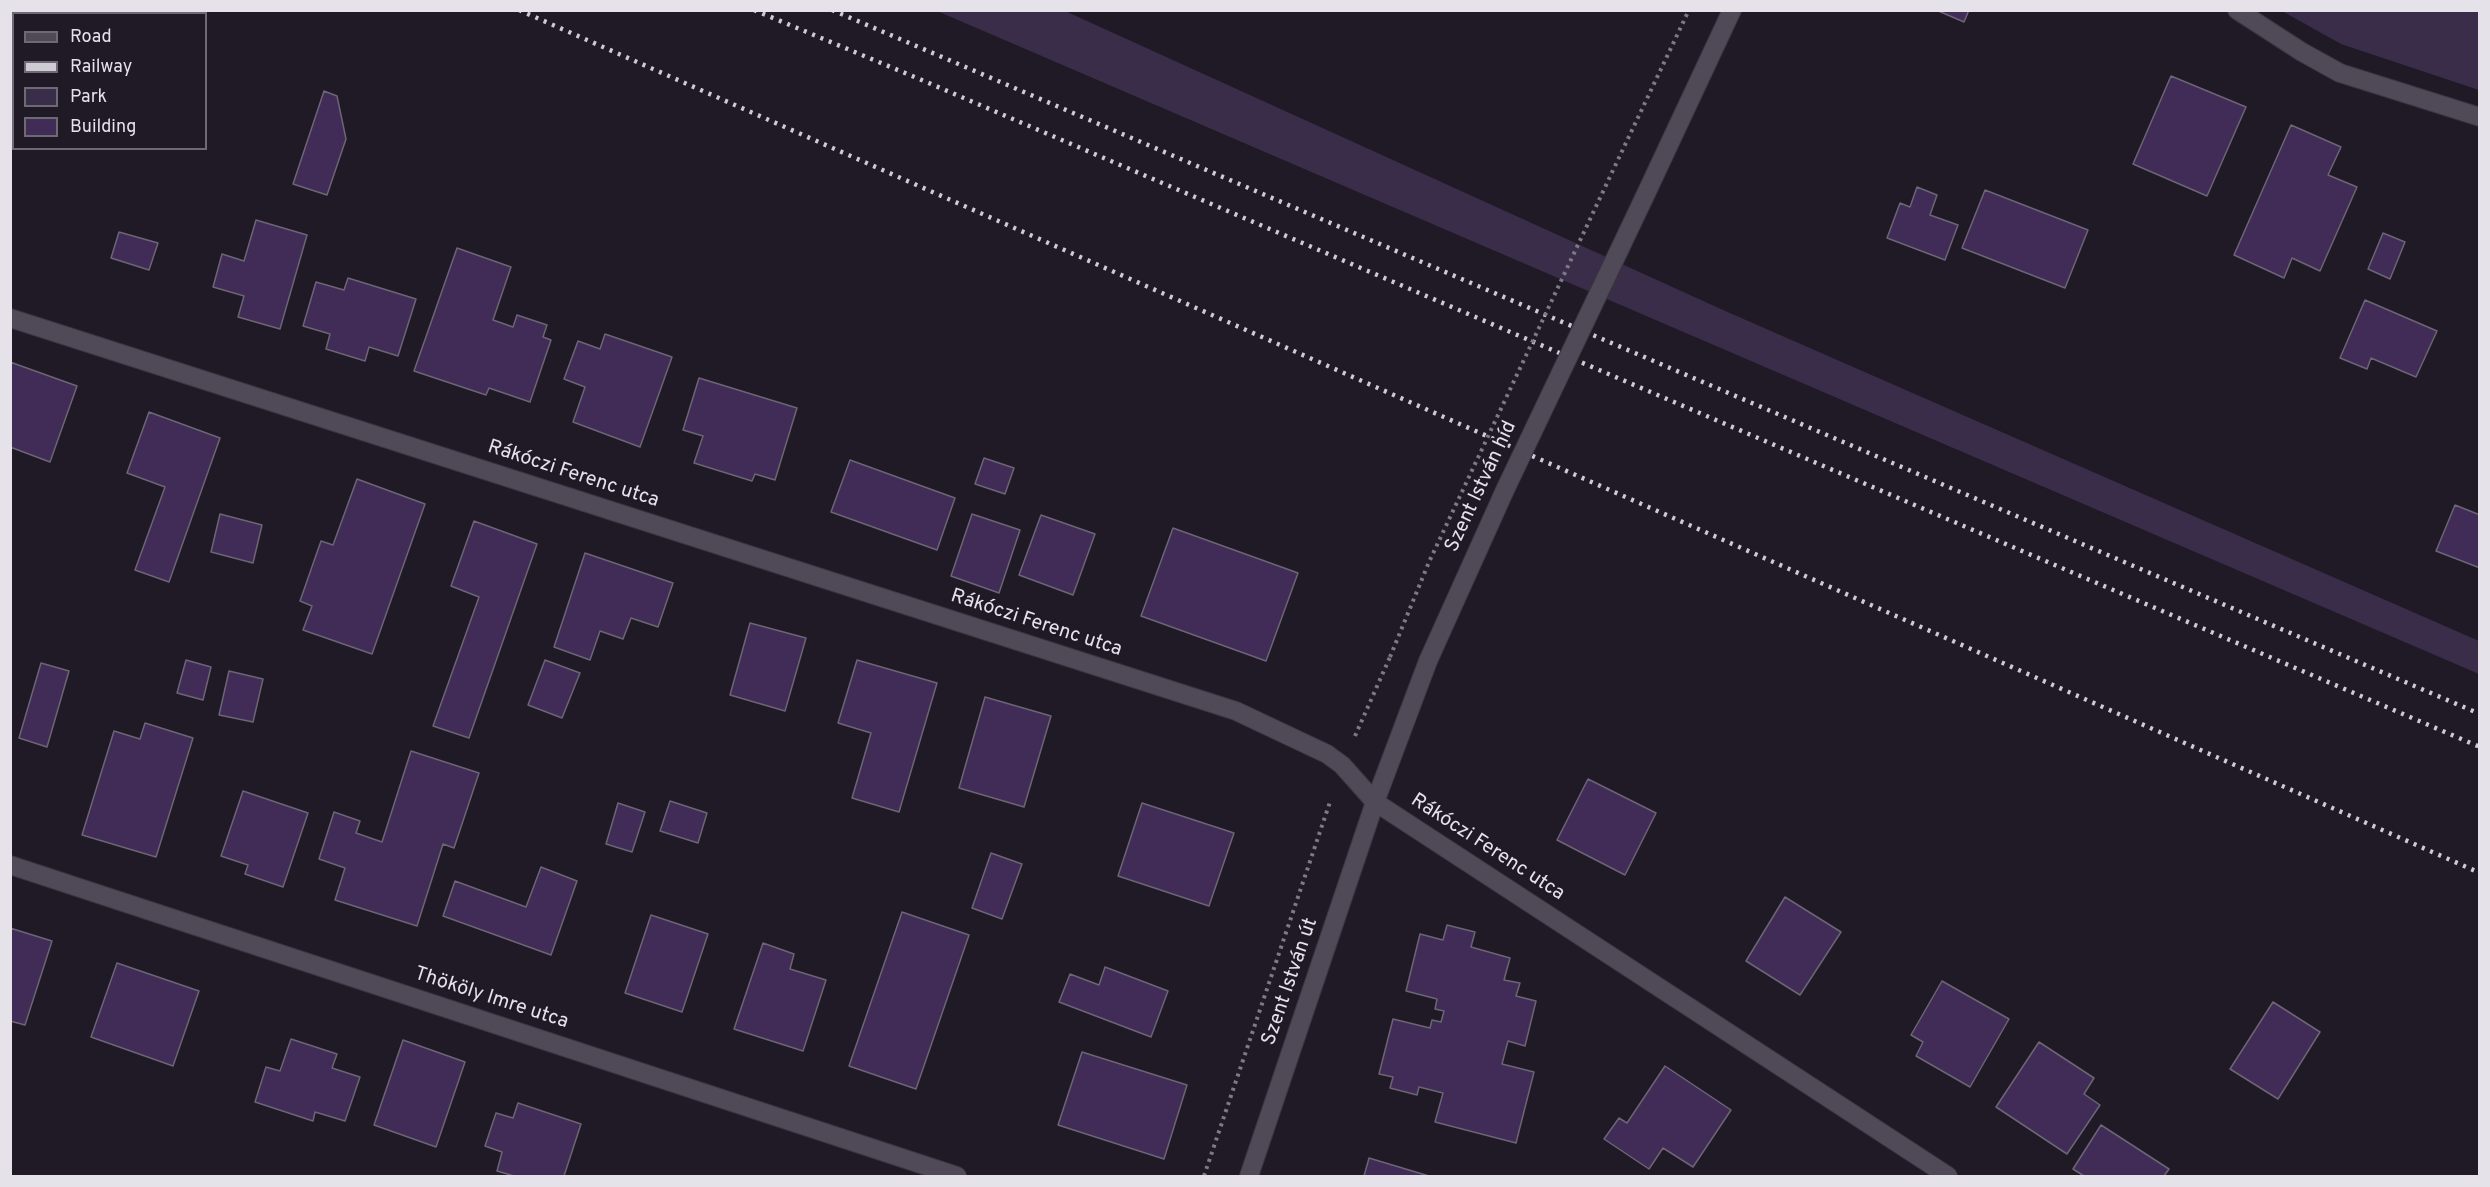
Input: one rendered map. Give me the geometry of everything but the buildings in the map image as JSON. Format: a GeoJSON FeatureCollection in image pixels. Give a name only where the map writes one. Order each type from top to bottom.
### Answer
{"type":"FeatureCollection","features":[{"type":"Feature","properties":{"kind":"street","name":"Szent István híd"},"geometry":{"type":"LineString","coordinates":[[1375,802],[1428,661],[1474,558],[1732,10]]}},
{"type":"Feature","properties":{"kind":"street"},"geometry":{"type":"LineString","coordinates":[[2237,10],[2302,52],[2340,73],[2480,117]]}},
{"type":"Feature","properties":{"kind":"street","name":"Rákóczi Ferenc utca"},"geometry":{"type":"LineString","coordinates":[[10,318],[1236,711],[1327,754],[1342,765],[1375,802],[1948,1176]]}},
{"type":"Feature","properties":{"kind":"street","name":"Szent István út"},"geometry":{"type":"LineString","coordinates":[[1249,1176],[1375,802]]}},
{"type":"Feature","properties":{"kind":"street","name":"Thököly Imre utca"},"geometry":{"type":"LineString","coordinates":[[10,864],[957,1176]]}},
{"type":"Feature","properties":{"kind":"path"},"geometry":{"type":"LineString","coordinates":[[1204,1176],[1342,765],[1434,552],[1689,10]]}},
{"type":"Feature","properties":{"kind":"green space"},"geometry":{"type":"Polygon","coordinates":[[[937,11],[1065,11],[1723,310],[2479,641],[2479,674],[937,11]]]}},
{"type":"Feature","properties":{"kind":"green space"},"geometry":{"type":"Polygon","coordinates":[[[2282,11],[2479,11],[2479,90],[2341,44],[2282,11]]]}},
{"type":"Feature","properties":{"kind":"railway"},"geometry":{"type":"LineString","coordinates":[[519,10],[2480,873]]}},
{"type":"Feature","properties":{"kind":"railway"},"geometry":{"type":"LineString","coordinates":[[754,10],[2480,747]]}},
{"type":"Feature","properties":{"kind":"railway"},"geometry":{"type":"LineString","coordinates":[[832,10],[2480,714]]}}]}
